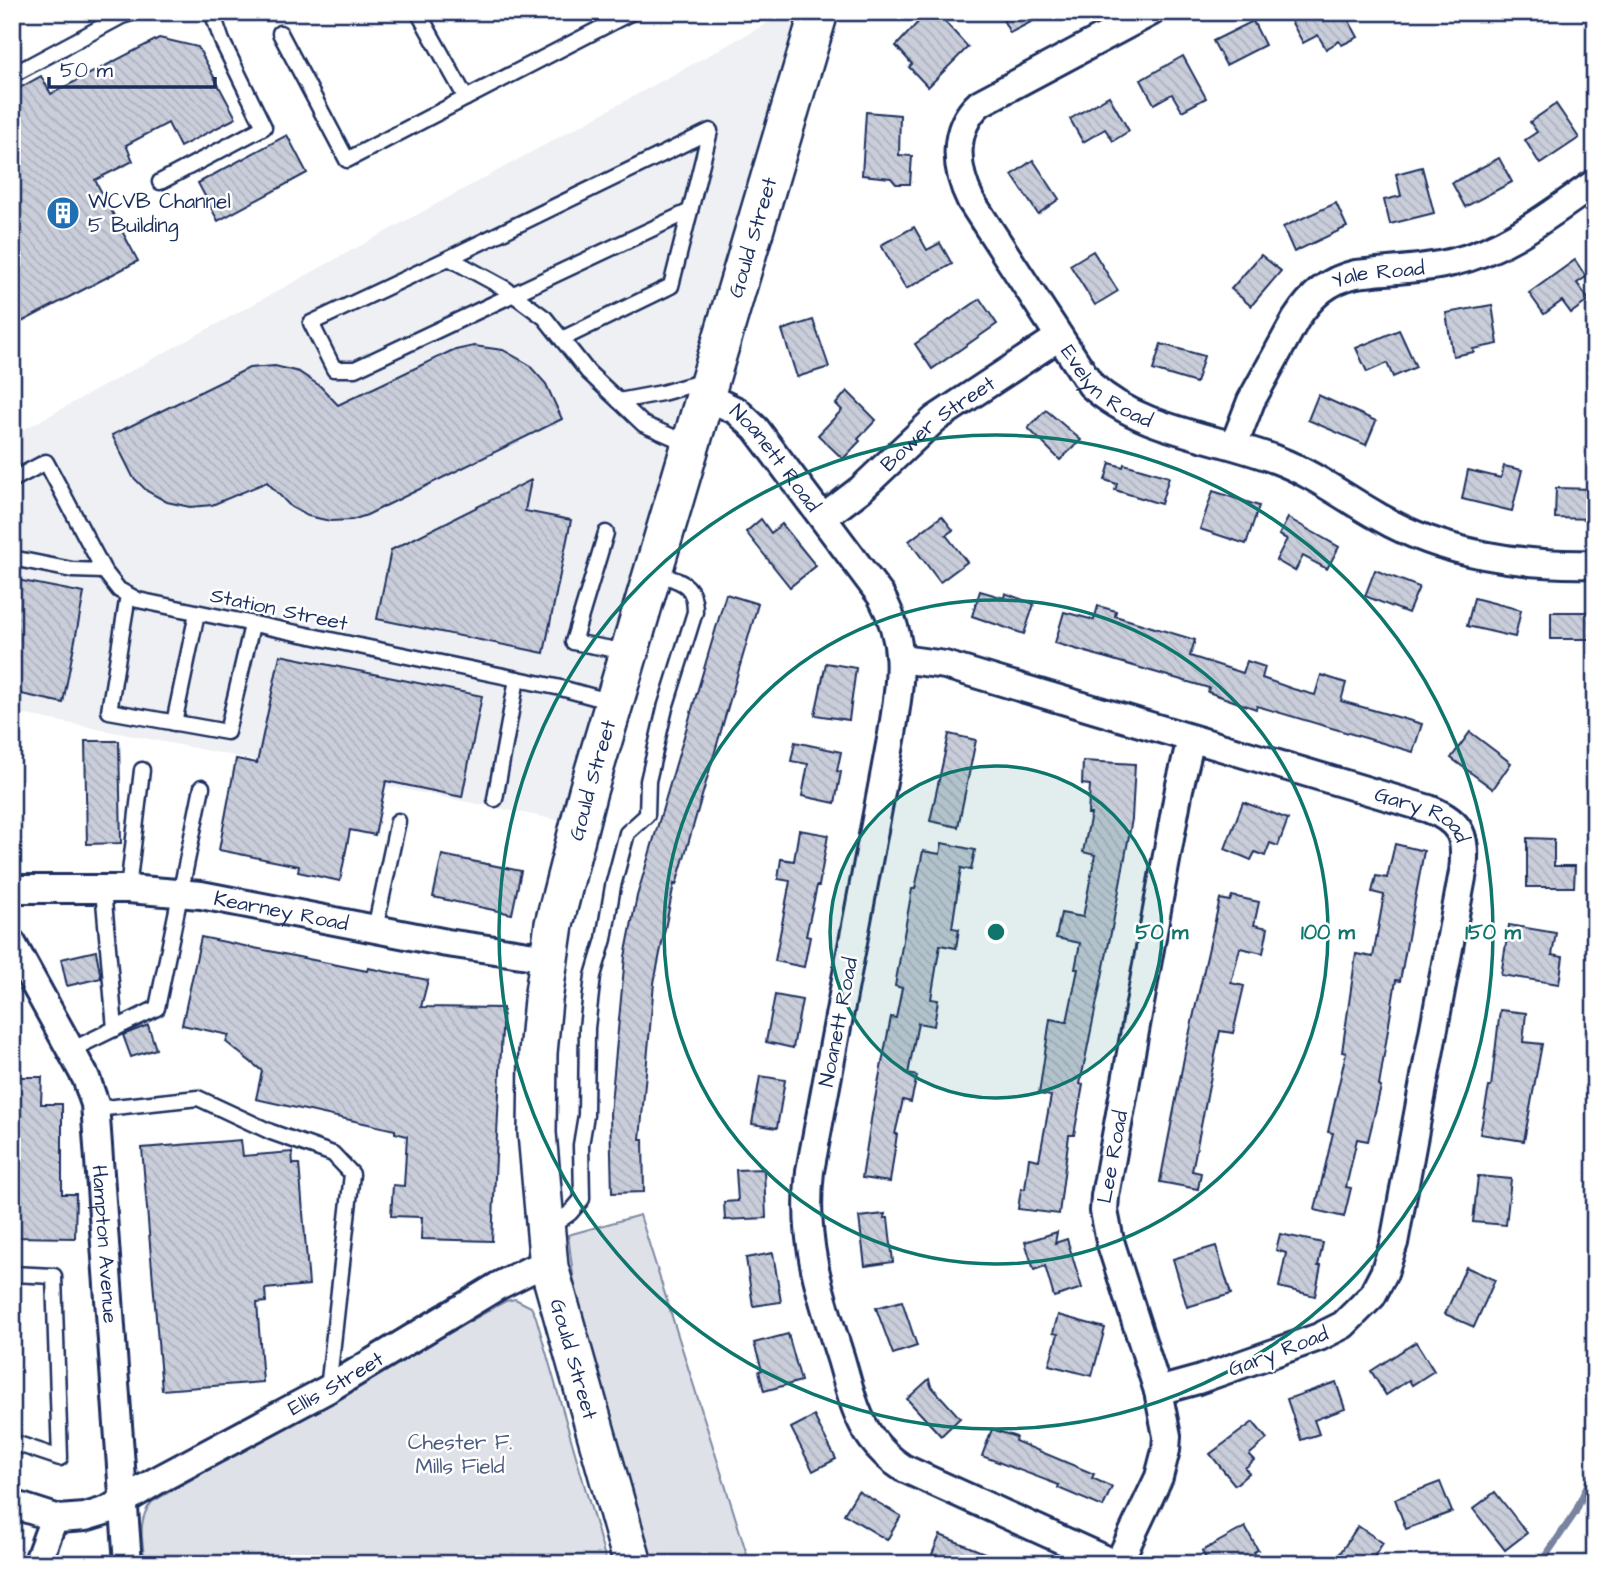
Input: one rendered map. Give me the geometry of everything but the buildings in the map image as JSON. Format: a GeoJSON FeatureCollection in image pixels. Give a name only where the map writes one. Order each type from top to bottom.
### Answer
{"type":"FeatureCollection","features":[{"type":"Feature","properties":{"kind":"main road","name":"Gould Street"},"geometry":{"type":"LineString","coordinates":[[633,1564],[548,1267],[538,1156],[537,1106],[540,1027],[548,958],[579,821],[819,12]]}},
{"type":"Feature","properties":{"kind":"street","name":"Evelyn Road"},"geometry":{"type":"LineString","coordinates":[[1151,12],[988,98],[973,109],[962,127],[959,158],[966,191],[1084,376],[1109,401],[1148,420],[1291,465],[1379,517],[1437,542],[1477,554],[1518,561],[1556,565],[1595,564]]}},
{"type":"Feature","properties":{"kind":"street","name":"Yale Road"},"geometry":{"type":"LineString","coordinates":[[1234,445],[1251,401],[1296,319],[1323,287],[1356,274],[1436,266],[1469,258],[1513,238],[1595,183]]}},
{"type":"Feature","properties":{"kind":"street","name":"Bower Street"},"geometry":{"type":"LineString","coordinates":[[823,518],[872,480],[926,427],[1059,337]]}},
{"type":"Feature","properties":{"kind":"street","name":"Noanett Road"},"geometry":{"type":"LineString","coordinates":[[707,388],[747,419],[881,596],[894,621],[901,659],[890,743],[810,1171],[808,1224],[813,1267],[858,1414],[871,1439],[916,1476],[1117,1564]]}},
{"type":"Feature","properties":{"kind":"street","name":"Gary Road"},"geometry":{"type":"LineString","coordinates":[[901,659],[944,665],[1429,809],[1454,823],[1464,839],[1463,872],[1394,1243],[1379,1285],[1364,1306],[1332,1331],[1198,1380],[1158,1391]]}},
{"type":"Feature","properties":{"kind":"street","name":"Lee Road"},"geometry":{"type":"LineString","coordinates":[[1117,1564],[1163,1464],[1167,1436],[1158,1391],[1110,1241],[1104,1212],[1105,1196],[1179,789],[1191,739]]}},
{"type":"Feature","properties":{"kind":"street","name":"Kearney Road"},"geometry":{"type":"LineString","coordinates":[[12,888],[116,889],[224,898],[447,943],[548,958]]}},
{"type":"Feature","properties":{"kind":"street","name":"Hampton Avenue"},"geometry":{"type":"LineString","coordinates":[[12,943],[86,1078],[96,1109],[128,1564]]}},
{"type":"Feature","properties":{"kind":"street","name":"Ellis Street"},"geometry":{"type":"LineString","coordinates":[[54,1518],[85,1517],[108,1510],[328,1389],[498,1286],[530,1270],[548,1267]]}},
{"type":"Feature","properties":{"kind":"street"},"geometry":{"type":"LineString","coordinates":[[12,1504],[54,1518],[37,1564]]}},
{"type":"Feature","properties":{"kind":"lane"},"geometry":{"type":"LineString","coordinates":[[12,75],[122,16],[135,12]]}},
{"type":"Feature","properties":{"kind":"lane"},"geometry":{"type":"LineString","coordinates":[[160,182],[264,127],[222,41],[212,12]]}},
{"type":"Feature","properties":{"kind":"lane"},"geometry":{"type":"LineString","coordinates":[[418,12],[466,98]]}},
{"type":"Feature","properties":{"kind":"lane"},"geometry":{"type":"LineString","coordinates":[[280,33],[347,160],[632,12]]}},
{"type":"Feature","properties":{"kind":"lane"},"geometry":{"type":"LineString","coordinates":[[562,339],[671,286],[690,211],[710,131],[311,323],[334,369],[355,369],[690,211]]}},
{"type":"Feature","properties":{"kind":"lane"},"geometry":{"type":"LineString","coordinates":[[449,258],[515,295],[545,318],[588,372],[643,424],[691,445]]}},
{"type":"Feature","properties":{"kind":"lane"},"geometry":{"type":"LineString","coordinates":[[619,401],[707,388]]}},
{"type":"Feature","properties":{"kind":"lane","name":"Station Street"},"geometry":{"type":"LineString","coordinates":[[12,480],[47,462],[104,570],[120,590],[148,603],[561,688],[614,703]]}},
{"type":"Feature","properties":{"kind":"lane"},"geometry":{"type":"LineString","coordinates":[[606,533],[573,642],[629,652]]}},
{"type":"Feature","properties":{"kind":"lane"},"geometry":{"type":"LineString","coordinates":[[12,558],[72,570],[104,570]]}},
{"type":"Feature","properties":{"kind":"lane"},"geometry":{"type":"LineString","coordinates":[[545,1231],[570,1213],[582,1199],[581,1146],[586,1115],[587,1028],[593,976],[604,939],[626,833],[647,815],[648,781],[666,708],[695,612],[695,596],[689,587],[654,572]]}},
{"type":"Feature","properties":{"kind":"lane"},"geometry":{"type":"LineString","coordinates":[[128,595],[109,711],[227,732],[251,625]]}},
{"type":"Feature","properties":{"kind":"lane"},"geometry":{"type":"LineString","coordinates":[[174,723],[197,613]]}},
{"type":"Feature","properties":{"kind":"lane"},"geometry":{"type":"LineString","coordinates":[[495,799],[517,679]]}},
{"type":"Feature","properties":{"kind":"lane"},"geometry":{"type":"LineString","coordinates":[[115,1029],[116,889],[142,770]]}},
{"type":"Feature","properties":{"kind":"lane"},"geometry":{"type":"LineString","coordinates":[[71,1050],[158,1008],[202,788]]}},
{"type":"Feature","properties":{"kind":"lane"},"geometry":{"type":"LineString","coordinates":[[375,929],[398,821]]}},
{"type":"Feature","properties":{"kind":"lane"},"geometry":{"type":"LineString","coordinates":[[96,1109],[198,1098],[271,1132],[333,1154],[352,1174],[328,1389]]}},
{"type":"Feature","properties":{"kind":"lane"},"geometry":{"type":"LineString","coordinates":[[12,1274],[54,1276],[61,1458],[12,1442]]}},
{"type":"Feature","properties":{"kind":"shaded area"},"geometry":{"type":"Polygon","coordinates":[[[788,12],[807,12],[568,822],[12,712],[12,436],[788,12]]]}},
{"type":"Feature","properties":{"kind":"green space"},"geometry":{"type":"Polygon","coordinates":[[[640,1215],[750,1564],[649,1564],[576,1298],[568,1235],[640,1215]]]}},
{"type":"Feature","properties":{"kind":"green space","name":"Chester F. Mills Field"},"geometry":{"type":"Polygon","coordinates":[[[515,1299],[531,1307],[536,1317],[607,1564],[145,1564],[142,1524],[152,1502],[506,1301],[515,1299]]]}},
{"type":"Feature","properties":{"kind":"waterway"},"geometry":{"type":"LineString","coordinates":[[1540,1564],[1575,1513],[1595,1468]]}},
{"type":"Feature","properties":{"kind":"place","name":"WCVB Channel 5 Building"},"geometry":{"type":"Point","coordinates":[63,213]}}]}
